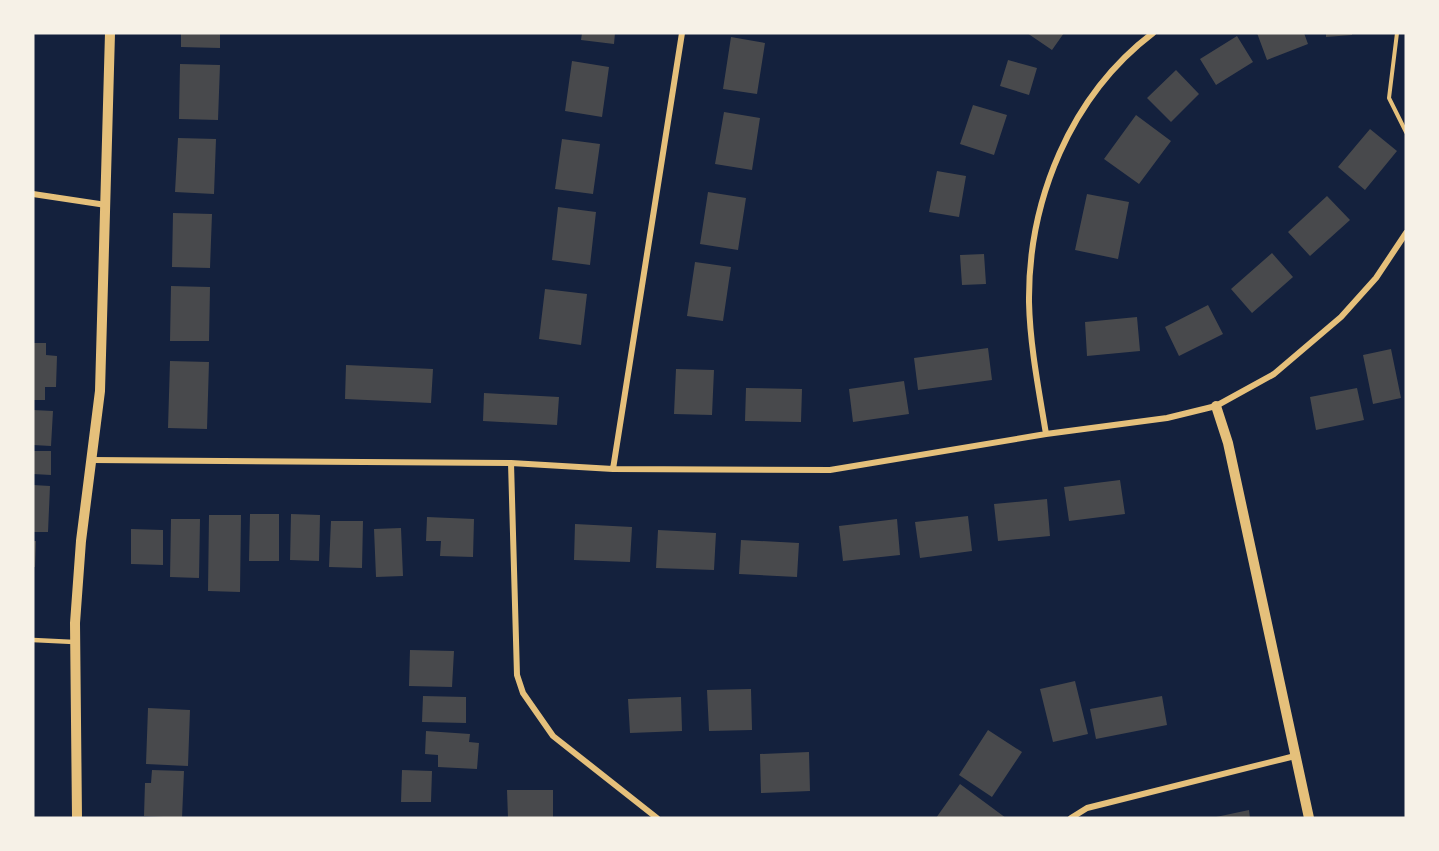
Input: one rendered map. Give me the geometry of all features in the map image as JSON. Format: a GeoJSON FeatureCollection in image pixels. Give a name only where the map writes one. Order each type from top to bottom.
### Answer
{"type":"FeatureCollection","features":[{"type":"Feature","properties":{"kind":"street"},"geometry":{"type":"LineString","coordinates":[[77,818],[74,642],[81,541],[100,391],[110,33]]}},
{"type":"Feature","properties":{"kind":"street"},"geometry":{"type":"LineString","coordinates":[[613,469],[682,33]]}},
{"type":"Feature","properties":{"kind":"street"},"geometry":{"type":"LineString","coordinates":[[1046,434],[1036,373],[1029,303],[1035,236],[1041,206],[1056,158],[1085,108],[1125,59],[1152,33]]}},
{"type":"Feature","properties":{"kind":"street"},"geometry":{"type":"LineString","coordinates":[[33,194],[106,205]]}},
{"type":"Feature","properties":{"kind":"street"},"geometry":{"type":"LineString","coordinates":[[92,460],[511,463],[613,469],[830,470],[1046,434],[1167,418],[1216,406],[1274,375],[1334,324],[1376,278],[1406,233]]}},
{"type":"Feature","properties":{"kind":"street"},"geometry":{"type":"LineString","coordinates":[[1216,406],[1228,443],[1309,818]]}},
{"type":"Feature","properties":{"kind":"street"},"geometry":{"type":"LineString","coordinates":[[511,463],[516,675],[523,693],[553,736],[657,818]]}},
{"type":"Feature","properties":{"kind":"street"},"geometry":{"type":"LineString","coordinates":[[1071,818],[1087,808],[1295,756]]}},
{"type":"Feature","properties":{"kind":"lane"},"geometry":{"type":"LineString","coordinates":[[33,640],[74,642]]}},
{"type":"Feature","properties":{"kind":"path"},"geometry":{"type":"LineString","coordinates":[[1397,33],[1389,98],[1406,132]]}},
{"type":"Feature","properties":{"kind":"building"},"geometry":{"type":"Polygon","coordinates":[[[181,33],[220,33],[220,48],[181,47],[181,33]]]}},
{"type":"Feature","properties":{"kind":"building"},"geometry":{"type":"Polygon","coordinates":[[[582,33],[615,33],[614,44],[581,40],[582,33]]]}},
{"type":"Feature","properties":{"kind":"building"},"geometry":{"type":"Polygon","coordinates":[[[1027,33],[1064,33],[1052,50],[1027,33]]]}},
{"type":"Feature","properties":{"kind":"building"},"geometry":{"type":"Polygon","coordinates":[[[1257,33],[1304,33],[1308,44],[1267,60],[1257,33]]]}},
{"type":"Feature","properties":{"kind":"building"},"geometry":{"type":"Polygon","coordinates":[[[1326,33],[1352,33],[1352,35],[1326,37],[1326,33]]]}},
{"type":"Feature","properties":{"kind":"building"},"geometry":{"type":"Polygon","coordinates":[[[1237,36],[1253,62],[1216,85],[1200,59],[1237,36]]]}},
{"type":"Feature","properties":{"kind":"building"},"geometry":{"type":"Polygon","coordinates":[[[731,37],[765,43],[757,94],[723,89],[731,37]]]}},
{"type":"Feature","properties":{"kind":"building"},"geometry":{"type":"Polygon","coordinates":[[[1008,60],[1037,68],[1029,95],[1000,86],[1008,60]]]}},
{"type":"Feature","properties":{"kind":"building"},"geometry":{"type":"Polygon","coordinates":[[[572,61],[609,67],[602,117],[565,111],[572,61]]]}},
{"type":"Feature","properties":{"kind":"building"},"geometry":{"type":"Polygon","coordinates":[[[180,64],[220,65],[218,120],[179,119],[180,64]]]}},
{"type":"Feature","properties":{"kind":"building"},"geometry":{"type":"Polygon","coordinates":[[[1176,70],[1199,94],[1171,122],[1147,98],[1176,70]]]}},
{"type":"Feature","properties":{"kind":"building"},"geometry":{"type":"Polygon","coordinates":[[[973,105],[1007,115],[994,155],[960,144],[973,105]]]}},
{"type":"Feature","properties":{"kind":"building"},"geometry":{"type":"Polygon","coordinates":[[[724,112],[760,118],[752,170],[715,164],[724,112]]]}},
{"type":"Feature","properties":{"kind":"building"},"geometry":{"type":"Polygon","coordinates":[[[1136,115],[1171,141],[1139,184],[1104,159],[1136,115]]]}},
{"type":"Feature","properties":{"kind":"building"},"geometry":{"type":"Polygon","coordinates":[[[1370,129],[1397,151],[1365,190],[1338,167],[1370,129]]]}},
{"type":"Feature","properties":{"kind":"building"},"geometry":{"type":"Polygon","coordinates":[[[178,138],[216,139],[214,194],[175,192],[178,138]]]}},
{"type":"Feature","properties":{"kind":"building"},"geometry":{"type":"Polygon","coordinates":[[[562,139],[600,144],[593,194],[555,189],[562,139]]]}},
{"type":"Feature","properties":{"kind":"building"},"geometry":{"type":"Polygon","coordinates":[[[937,171],[966,176],[959,217],[929,212],[937,171]]]}},
{"type":"Feature","properties":{"kind":"building"},"geometry":{"type":"Polygon","coordinates":[[[708,192],[746,198],[738,250],[700,244],[708,192]]]}},
{"type":"Feature","properties":{"kind":"building"},"geometry":{"type":"Polygon","coordinates":[[[1087,194],[1129,202],[1118,259],[1075,250],[1087,194]]]}},
{"type":"Feature","properties":{"kind":"building"},"geometry":{"type":"Polygon","coordinates":[[[1327,196],[1350,220],[1310,256],[1288,232],[1327,196]]]}},
{"type":"Feature","properties":{"kind":"building"},"geometry":{"type":"Polygon","coordinates":[[[558,207],[596,212],[590,265],[552,260],[558,207]]]}},
{"type":"Feature","properties":{"kind":"building"},"geometry":{"type":"Polygon","coordinates":[[[173,213],[212,214],[210,268],[172,267],[173,213]]]}},
{"type":"Feature","properties":{"kind":"building"},"geometry":{"type":"Polygon","coordinates":[[[1272,253],[1293,277],[1252,313],[1231,289],[1272,253]]]}},
{"type":"Feature","properties":{"kind":"building"},"geometry":{"type":"Polygon","coordinates":[[[984,254],[986,284],[962,285],[960,255],[984,254]]]}},
{"type":"Feature","properties":{"kind":"building"},"geometry":{"type":"Polygon","coordinates":[[[695,262],[731,267],[723,321],[687,316],[695,262]]]}},
{"type":"Feature","properties":{"kind":"building"},"geometry":{"type":"Polygon","coordinates":[[[171,286],[210,287],[209,341],[170,341],[171,286]]]}},
{"type":"Feature","properties":{"kind":"building"},"geometry":{"type":"Polygon","coordinates":[[[545,289],[587,294],[581,345],[539,339],[545,289]]]}},
{"type":"Feature","properties":{"kind":"building"},"geometry":{"type":"Polygon","coordinates":[[[1208,305],[1223,334],[1179,356],[1165,327],[1208,305]]]}},
{"type":"Feature","properties":{"kind":"building"},"geometry":{"type":"Polygon","coordinates":[[[1137,317],[1140,351],[1087,356],[1085,322],[1137,317]]]}},
{"type":"Feature","properties":{"kind":"building"},"geometry":{"type":"Polygon","coordinates":[[[33,343],[46,343],[46,355],[57,356],[56,387],[45,387],[45,400],[33,400],[33,343]]]}},
{"type":"Feature","properties":{"kind":"building"},"geometry":{"type":"Polygon","coordinates":[[[988,348],[992,380],[918,390],[914,358],[988,348]]]}},
{"type":"Feature","properties":{"kind":"building"},"geometry":{"type":"Polygon","coordinates":[[[1391,349],[1401,398],[1373,404],[1363,355],[1391,349]]]}},
{"type":"Feature","properties":{"kind":"building"},"geometry":{"type":"Polygon","coordinates":[[[170,361],[209,362],[207,429],[168,428],[170,361]]]}},
{"type":"Feature","properties":{"kind":"building"},"geometry":{"type":"Polygon","coordinates":[[[346,365],[433,369],[431,403],[345,399],[346,365]]]}},
{"type":"Feature","properties":{"kind":"building"},"geometry":{"type":"Polygon","coordinates":[[[676,369],[714,370],[712,415],[674,414],[676,369]]]}},
{"type":"Feature","properties":{"kind":"building"},"geometry":{"type":"Polygon","coordinates":[[[904,381],[909,414],[853,422],[849,389],[904,381]]]}},
{"type":"Feature","properties":{"kind":"building"},"geometry":{"type":"Polygon","coordinates":[[[746,388],[802,389],[801,422],[745,421],[746,388]]]}},
{"type":"Feature","properties":{"kind":"building"},"geometry":{"type":"Polygon","coordinates":[[[1357,388],[1364,420],[1316,430],[1310,397],[1357,388]]]}},
{"type":"Feature","properties":{"kind":"building"},"geometry":{"type":"Polygon","coordinates":[[[484,393],[559,397],[557,425],[483,421],[484,393]]]}},
{"type":"Feature","properties":{"kind":"building"},"geometry":{"type":"Polygon","coordinates":[[[33,410],[53,411],[51,446],[33,445],[33,410]]]}},
{"type":"Feature","properties":{"kind":"building"},"geometry":{"type":"Polygon","coordinates":[[[33,451],[51,451],[51,475],[33,474],[33,451]]]}},
{"type":"Feature","properties":{"kind":"building"},"geometry":{"type":"Polygon","coordinates":[[[1120,480],[1125,514],[1069,521],[1064,487],[1120,480]]]}},
{"type":"Feature","properties":{"kind":"building"},"geometry":{"type":"Polygon","coordinates":[[[33,485],[50,486],[48,532],[33,532],[33,485]]]}},
{"type":"Feature","properties":{"kind":"building"},"geometry":{"type":"Polygon","coordinates":[[[1047,499],[1050,536],[998,541],[994,504],[1047,499]]]}},
{"type":"Feature","properties":{"kind":"building"},"geometry":{"type":"Polygon","coordinates":[[[250,514],[279,514],[279,561],[249,561],[250,514]]]}},
{"type":"Feature","properties":{"kind":"building"},"geometry":{"type":"Polygon","coordinates":[[[291,514],[320,515],[319,561],[290,560],[291,514]]]}},
{"type":"Feature","properties":{"kind":"building"},"geometry":{"type":"Polygon","coordinates":[[[209,515],[241,515],[240,592],[208,591],[209,515]]]}},
{"type":"Feature","properties":{"kind":"building"},"geometry":{"type":"Polygon","coordinates":[[[968,516],[972,551],[920,558],[915,522],[968,516]]]}},
{"type":"Feature","properties":{"kind":"building"},"geometry":{"type":"Polygon","coordinates":[[[427,517],[474,519],[473,557],[440,556],[441,541],[426,541],[427,517]]]}},
{"type":"Feature","properties":{"kind":"building"},"geometry":{"type":"Polygon","coordinates":[[[171,519],[200,519],[199,578],[170,577],[171,519]]]}},
{"type":"Feature","properties":{"kind":"building"},"geometry":{"type":"Polygon","coordinates":[[[897,519],[900,555],[843,561],[839,526],[897,519]]]}},
{"type":"Feature","properties":{"kind":"building"},"geometry":{"type":"Polygon","coordinates":[[[331,521],[363,521],[362,568],[329,567],[331,521]]]}},
{"type":"Feature","properties":{"kind":"building"},"geometry":{"type":"Polygon","coordinates":[[[575,524],[632,527],[630,562],[574,560],[575,524]]]}},
{"type":"Feature","properties":{"kind":"building"},"geometry":{"type":"Polygon","coordinates":[[[401,528],[403,576],[376,577],[374,529],[401,528]]]}},
{"type":"Feature","properties":{"kind":"building"},"geometry":{"type":"Polygon","coordinates":[[[131,529],[163,530],[163,565],[131,564],[131,529]]]}},
{"type":"Feature","properties":{"kind":"building"},"geometry":{"type":"Polygon","coordinates":[[[658,530],[716,533],[714,570],[656,568],[658,530]]]}},
{"type":"Feature","properties":{"kind":"building"},"geometry":{"type":"Polygon","coordinates":[[[741,540],[799,543],[797,577],[739,574],[741,540]]]}},
{"type":"Feature","properties":{"kind":"building"},"geometry":{"type":"Polygon","coordinates":[[[33,541],[36,541],[35,567],[33,567],[33,541]]]}},
{"type":"Feature","properties":{"kind":"building"},"geometry":{"type":"Polygon","coordinates":[[[410,650],[454,651],[452,687],[409,686],[410,650]]]}},
{"type":"Feature","properties":{"kind":"building"},"geometry":{"type":"Polygon","coordinates":[[[1075,681],[1088,734],[1053,742],[1040,689],[1075,681]]]}},
{"type":"Feature","properties":{"kind":"building"},"geometry":{"type":"Polygon","coordinates":[[[751,689],[752,730],[709,731],[707,690],[751,689]]]}},
{"type":"Feature","properties":{"kind":"building"},"geometry":{"type":"Polygon","coordinates":[[[423,696],[466,697],[466,723],[422,722],[423,696]]]}},
{"type":"Feature","properties":{"kind":"building"},"geometry":{"type":"Polygon","coordinates":[[[1162,696],[1167,725],[1096,739],[1090,709],[1162,696]]]}},
{"type":"Feature","properties":{"kind":"building"},"geometry":{"type":"Polygon","coordinates":[[[681,697],[682,731],[630,733],[628,699],[681,697]]]}},
{"type":"Feature","properties":{"kind":"building"},"geometry":{"type":"Polygon","coordinates":[[[148,708],[190,710],[188,766],[146,764],[148,708]]]}},
{"type":"Feature","properties":{"kind":"building"},"geometry":{"type":"Polygon","coordinates":[[[988,730],[1022,752],[992,797],[959,775],[988,730]]]}},
{"type":"Feature","properties":{"kind":"building"},"geometry":{"type":"Polygon","coordinates":[[[426,731],[470,734],[469,742],[479,743],[477,769],[438,767],[438,755],[425,754],[426,731]]]}},
{"type":"Feature","properties":{"kind":"building"},"geometry":{"type":"Polygon","coordinates":[[[809,752],[810,791],[761,793],[760,754],[809,752]]]}},
{"type":"Feature","properties":{"kind":"building"},"geometry":{"type":"Polygon","coordinates":[[[152,770],[184,771],[182,818],[144,816],[145,783],[151,783],[152,770]]]}},
{"type":"Feature","properties":{"kind":"building"},"geometry":{"type":"Polygon","coordinates":[[[402,770],[432,771],[431,802],[401,802],[402,770]]]}},
{"type":"Feature","properties":{"kind":"building"},"geometry":{"type":"Polygon","coordinates":[[[960,784],[1006,818],[936,818],[960,784]]]}},
{"type":"Feature","properties":{"kind":"building"},"geometry":{"type":"Polygon","coordinates":[[[507,790],[553,790],[553,818],[508,818],[507,790]]]}},
{"type":"Feature","properties":{"kind":"building"},"geometry":{"type":"Polygon","coordinates":[[[1249,810],[1250,818],[1216,818],[1216,817],[1249,810]]]}}]}
